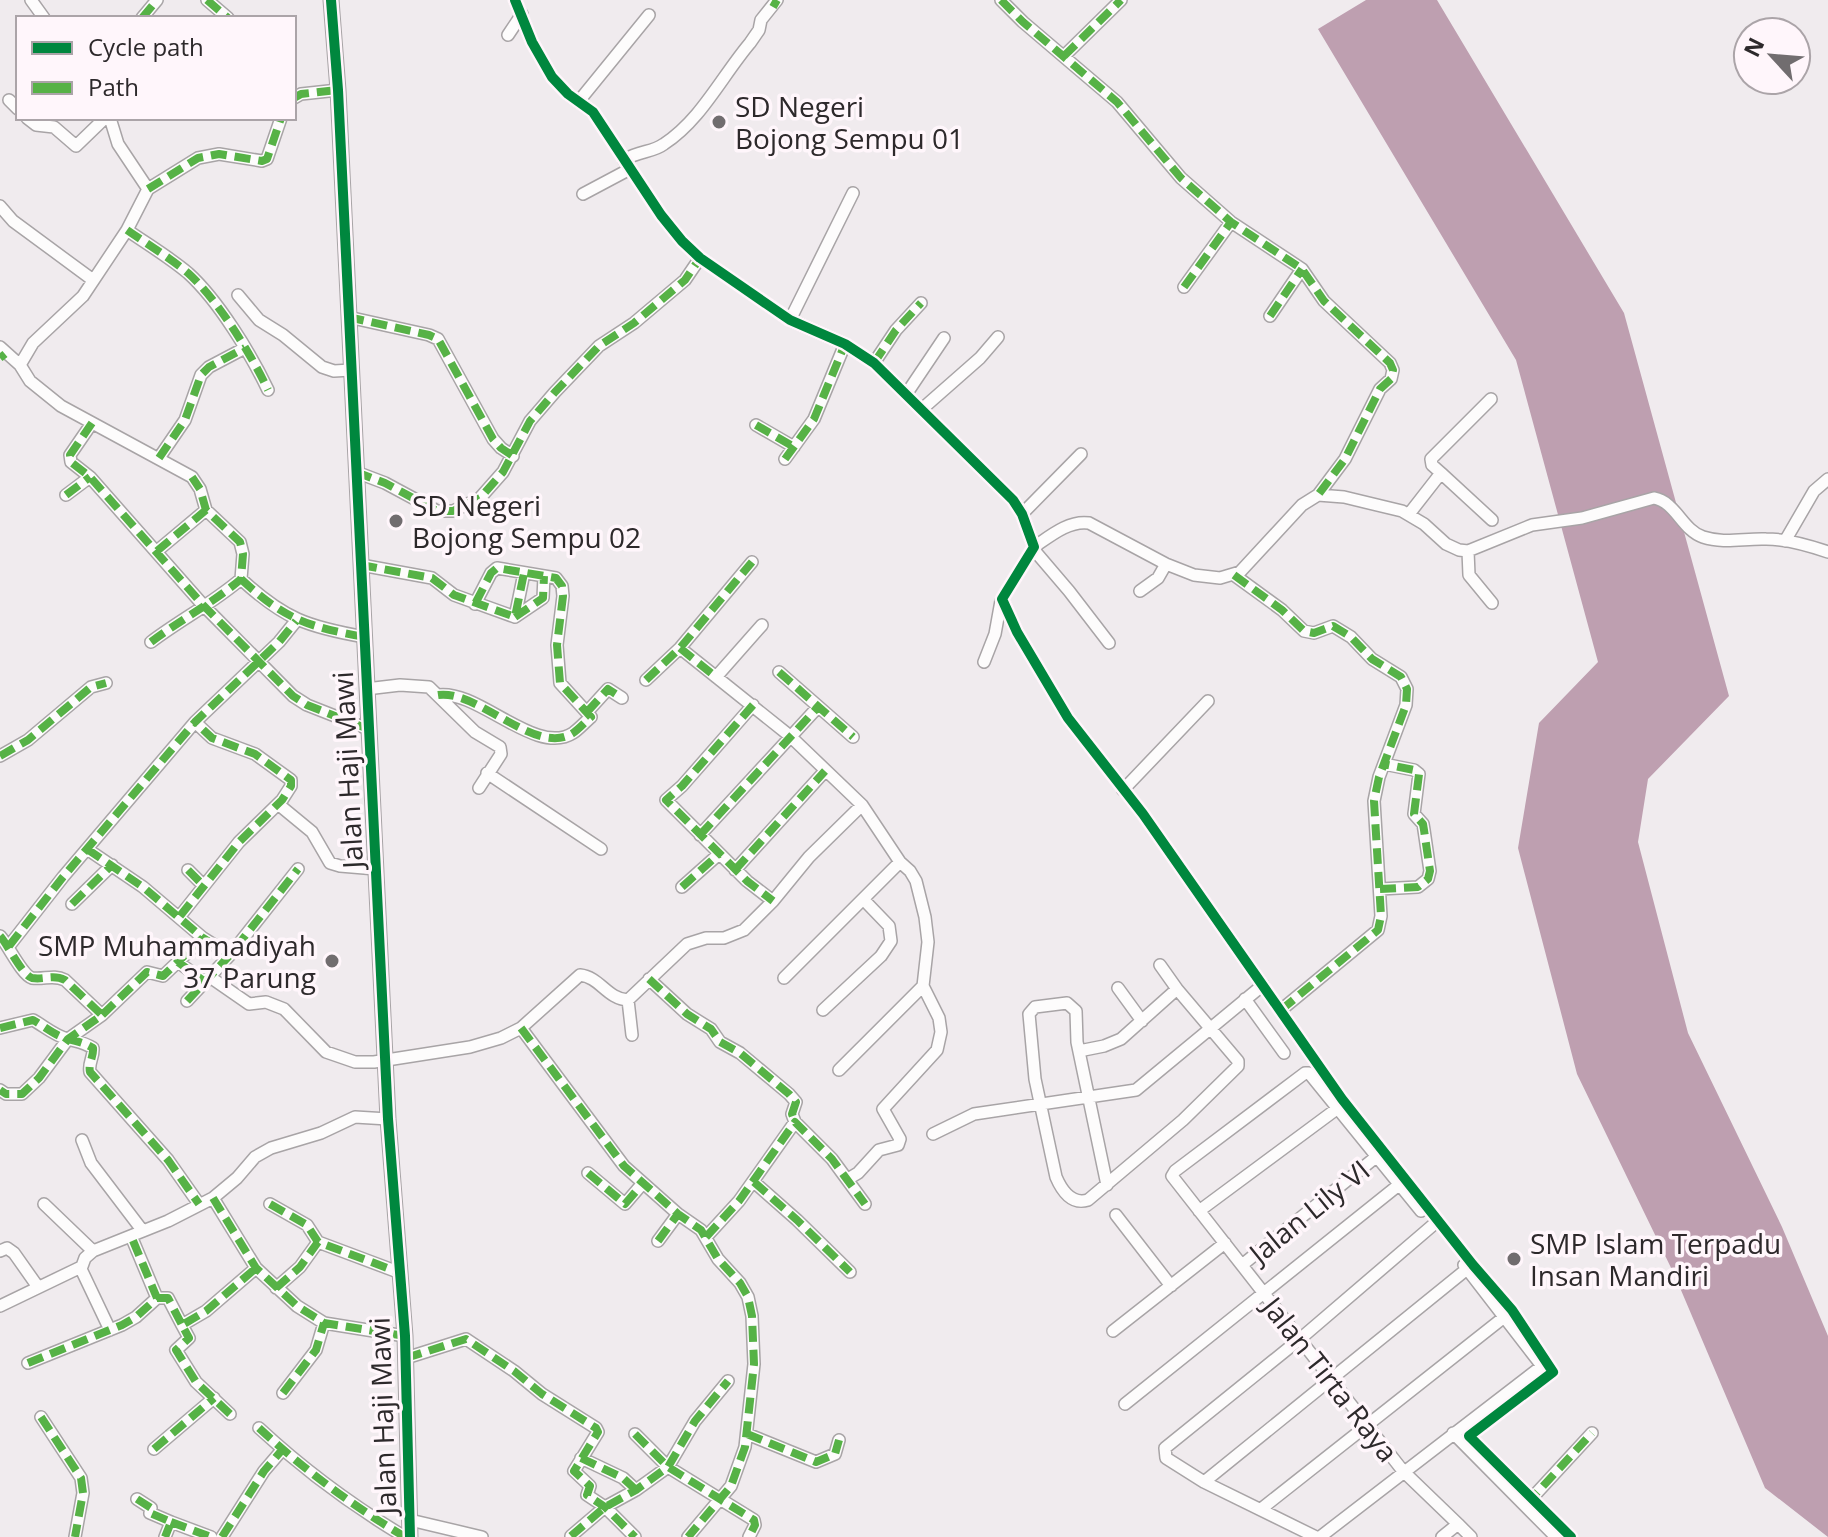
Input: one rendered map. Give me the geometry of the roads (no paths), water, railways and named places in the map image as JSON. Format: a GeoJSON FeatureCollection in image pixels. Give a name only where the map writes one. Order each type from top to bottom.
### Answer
{"type":"FeatureCollection","features":[{"type":"Feature","properties":{"kind":"street"},"geometry":{"type":"LineString","coordinates":[[144,16],[157,0]]}},
{"type":"Feature","properties":{"kind":"street"},"geometry":{"type":"LineString","coordinates":[[207,0],[226,16]]}},
{"type":"Feature","properties":{"kind":"street","name":"Jalan Haji Mawi"},"geometry":{"type":"LineString","coordinates":[[331,0],[338,90],[388,1119],[405,1336],[410,1520],[407,1537]]}},
{"type":"Feature","properties":{"kind":"street"},"geometry":{"type":"LineString","coordinates":[[515,0],[532,42],[552,77],[593,112],[661,215],[700,258],[790,320],[845,344],[874,363],[907,393],[1013,500],[1022,514],[1036,553],[1109,643]]}},
{"type":"Feature","properties":{"kind":"street"},"geometry":{"type":"LineString","coordinates":[[583,194],[641,151],[658,148],[689,121],[750,43],[759,30],[761,20],[777,0]]}},
{"type":"Feature","properties":{"kind":"street"},"geometry":{"type":"LineString","coordinates":[[984,662],[995,634],[1002,599],[1034,547],[1066,527],[1089,523],[1166,564],[1207,577],[1234,575],[1247,566],[1302,505],[1318,495],[1345,459],[1380,389],[1391,379],[1393,370],[1390,363],[1324,301],[1302,269],[1231,222],[1173,170],[1117,102],[1001,0]]}},
{"type":"Feature","properties":{"kind":"street"},"geometry":{"type":"LineString","coordinates":[[1064,56],[1121,0]]}},
{"type":"Feature","properties":{"kind":"street"},"geometry":{"type":"LineString","coordinates":[[508,35],[522,14]]}},
{"type":"Feature","properties":{"kind":"street"},"geometry":{"type":"LineString","coordinates":[[579,101],[649,15]]}},
{"type":"Feature","properties":{"kind":"street"},"geometry":{"type":"LineString","coordinates":[[296,97],[338,90]]}},
{"type":"Feature","properties":{"kind":"street"},"geometry":{"type":"LineString","coordinates":[[30,120],[36,125],[54,127],[74,146],[106,120]]}},
{"type":"Feature","properties":{"kind":"street"},"geometry":{"type":"LineString","coordinates":[[109,120],[118,144],[148,189]]}},
{"type":"Feature","properties":{"kind":"street"},"geometry":{"type":"LineString","coordinates":[[20,365],[33,343],[77,303],[127,230],[148,189],[198,158],[219,154],[262,161],[267,159],[280,120]]}},
{"type":"Feature","properties":{"kind":"street"},"geometry":{"type":"LineString","coordinates":[[790,320],[853,193]]}},
{"type":"Feature","properties":{"kind":"street"},"geometry":{"type":"LineString","coordinates":[[0,206],[13,221],[93,280]]}},
{"type":"Feature","properties":{"kind":"street"},"geometry":{"type":"LineString","coordinates":[[1184,287],[1231,222]]}},
{"type":"Feature","properties":{"kind":"street"},"geometry":{"type":"LineString","coordinates":[[127,230],[191,276],[245,348],[268,390]]}},
{"type":"Feature","properties":{"kind":"street"},"geometry":{"type":"LineString","coordinates":[[356,472],[385,483],[430,509],[445,512],[459,509],[480,498],[503,472],[530,421],[599,346],[649,311],[685,280],[700,258]]}},
{"type":"Feature","properties":{"kind":"street"},"geometry":{"type":"LineString","coordinates":[[1270,316],[1302,269]]}},
{"type":"Feature","properties":{"kind":"street"},"geometry":{"type":"LineString","coordinates":[[238,295],[259,320],[322,367],[334,371],[351,370]]}},
{"type":"Feature","properties":{"kind":"street"},"geometry":{"type":"LineString","coordinates":[[874,363],[896,330],[921,303]]}},
{"type":"Feature","properties":{"kind":"street"},"geometry":{"type":"LineString","coordinates":[[348,317],[438,339],[493,439],[513,456]]}},
{"type":"Feature","properties":{"kind":"street"},"geometry":{"type":"LineString","coordinates":[[922,409],[980,358],[998,337]]}},
{"type":"Feature","properties":{"kind":"street"},"geometry":{"type":"LineString","coordinates":[[907,393],[944,338]]}},
{"type":"Feature","properties":{"kind":"street"},"geometry":{"type":"LineString","coordinates":[[785,459],[822,403],[845,344]]}},
{"type":"Feature","properties":{"kind":"street"},"geometry":{"type":"LineString","coordinates":[[159,458],[185,420],[201,375],[209,367],[245,348]]}},
{"type":"Feature","properties":{"kind":"street"},"geometry":{"type":"LineString","coordinates":[[2,353],[20,365],[27,377],[61,406],[180,468],[195,480],[206,510],[240,542],[243,554],[241,579],[221,596],[151,642]]}},
{"type":"Feature","properties":{"kind":"street"},"geometry":{"type":"LineString","coordinates":[[1491,399],[1431,459],[1432,465],[1492,520]]}},
{"type":"Feature","properties":{"kind":"street"},"geometry":{"type":"LineString","coordinates":[[92,423],[69,457],[71,462],[90,477],[256,661],[299,701],[368,729]]}},
{"type":"Feature","properties":{"kind":"street"},"geometry":{"type":"LineString","coordinates":[[756,425],[794,447]]}},
{"type":"Feature","properties":{"kind":"street"},"geometry":{"type":"LineString","coordinates":[[1022,514],[1081,454]]}},
{"type":"Feature","properties":{"kind":"street"},"geometry":{"type":"LineString","coordinates":[[1409,514],[1441,473]]}},
{"type":"Feature","properties":{"kind":"street"},"geometry":{"type":"LineString","coordinates":[[66,495],[90,477]]}},
{"type":"Feature","properties":{"kind":"street"},"geometry":{"type":"LineString","coordinates":[[1785,541],[1814,491],[1828,479]]}},
{"type":"Feature","properties":{"kind":"street"},"geometry":{"type":"LineString","coordinates":[[1318,495],[1344,497],[1409,514],[1446,544],[1459,550],[1468,551],[1532,525],[1582,518],[1654,498],[1666,502],[1692,531],[1705,538],[1718,541],[1785,541],[1828,552]]}},
{"type":"Feature","properties":{"kind":"street"},"geometry":{"type":"LineString","coordinates":[[157,551],[206,510]]}},
{"type":"Feature","properties":{"kind":"street"},"geometry":{"type":"LineString","coordinates":[[1468,551],[1469,575],[1492,603]]}},
{"type":"Feature","properties":{"kind":"street"},"geometry":{"type":"LineString","coordinates":[[646,680],[680,648],[752,562]]}},
{"type":"Feature","properties":{"kind":"street"},"geometry":{"type":"LineString","coordinates":[[1140,591],[1158,578],[1166,564]]}},
{"type":"Feature","properties":{"kind":"street"},"geometry":{"type":"LineString","coordinates":[[361,565],[432,578],[454,595],[515,617]]}},
{"type":"Feature","properties":{"kind":"street"},"geometry":{"type":"LineString","coordinates":[[438,695],[456,696],[534,733],[556,738],[573,733],[591,717],[560,683],[557,645],[562,591],[556,578],[500,567],[493,570],[475,604]]}},
{"type":"Feature","properties":{"kind":"street"},"geometry":{"type":"LineString","coordinates":[[515,617],[524,573]]}},
{"type":"Feature","properties":{"kind":"street"},"geometry":{"type":"LineString","coordinates":[[1234,575],[1282,610],[1299,629],[1314,633],[1328,626],[1339,628],[1367,655],[1401,677],[1406,684],[1408,697],[1374,801],[1381,916],[1378,930],[1281,1010]]}},
{"type":"Feature","properties":{"kind":"street"},"geometry":{"type":"LineString","coordinates":[[515,617],[543,598],[544,576]]}},
{"type":"Feature","properties":{"kind":"street"},"geometry":{"type":"LineString","coordinates":[[241,579],[260,597],[296,621],[365,637]]}},
{"type":"Feature","properties":{"kind":"street"},"geometry":{"type":"LineString","coordinates":[[1002,599],[1017,632],[1068,718],[1143,814],[1342,1099],[1512,1310],[1553,1372],[1469,1436],[1571,1537]]}},
{"type":"Feature","properties":{"kind":"street"},"geometry":{"type":"LineString","coordinates":[[9,946],[195,722],[279,642],[296,621]]}},
{"type":"Feature","properties":{"kind":"street"},"geometry":{"type":"LineString","coordinates":[[716,677],[762,625]]}},
{"type":"Feature","properties":{"kind":"street"},"geometry":{"type":"LineString","coordinates":[[680,648],[790,736],[862,805],[916,881],[928,942],[923,986],[939,1018],[941,1032],[937,1050],[883,1109],[900,1139],[898,1145],[879,1150],[858,1173],[848,1179]]}},
{"type":"Feature","properties":{"kind":"street"},"geometry":{"type":"LineString","coordinates":[[779,672],[853,737]]}},
{"type":"Feature","properties":{"kind":"street"},"geometry":{"type":"LineString","coordinates":[[0,756],[28,740],[91,687],[106,683]]}},
{"type":"Feature","properties":{"kind":"street"},"geometry":{"type":"LineString","coordinates":[[366,689],[400,685],[429,687],[475,732],[502,750],[479,788]]}},
{"type":"Feature","properties":{"kind":"street"},"geometry":{"type":"LineString","coordinates":[[587,712],[608,689],[622,698]]}},
{"type":"Feature","properties":{"kind":"street"},"geometry":{"type":"LineString","coordinates":[[1123,790],[1208,701]]}},
{"type":"Feature","properties":{"kind":"street"},"geometry":{"type":"LineString","coordinates":[[753,705],[666,800],[735,870],[773,901]]}},
{"type":"Feature","properties":{"kind":"street"},"geometry":{"type":"LineString","coordinates":[[700,835],[818,707]]}},
{"type":"Feature","properties":{"kind":"street"},"geometry":{"type":"LineString","coordinates":[[180,916],[239,842],[278,804],[291,786],[289,778],[255,754],[212,738],[195,722]]}},
{"type":"Feature","properties":{"kind":"street"},"geometry":{"type":"LineString","coordinates":[[1380,889],[1418,887],[1428,879],[1430,871],[1423,824],[1414,816],[1419,774],[1414,770],[1384,764]]}},
{"type":"Feature","properties":{"kind":"street"},"geometry":{"type":"LineString","coordinates":[[735,870],[825,771]]}},
{"type":"Feature","properties":{"kind":"street"},"geometry":{"type":"LineString","coordinates":[[487,773],[601,849]]}},
{"type":"Feature","properties":{"kind":"street"},"geometry":{"type":"LineString","coordinates":[[278,804],[312,832],[330,863],[376,869]]}},
{"type":"Feature","properties":{"kind":"street"},"geometry":{"type":"LineString","coordinates":[[628,1000],[687,944],[734,935],[752,923],[809,857],[862,805]]}},
{"type":"Feature","properties":{"kind":"street"},"geometry":{"type":"LineString","coordinates":[[87,849],[180,916],[203,938],[230,955]]}},
{"type":"Feature","properties":{"kind":"street"},"geometry":{"type":"LineString","coordinates":[[682,887],[719,854]]}},
{"type":"Feature","properties":{"kind":"street"},"geometry":{"type":"LineString","coordinates":[[784,978],[900,862]]}},
{"type":"Feature","properties":{"kind":"street"},"geometry":{"type":"LineString","coordinates":[[72,904],[112,865]]}},
{"type":"Feature","properties":{"kind":"street"},"geometry":{"type":"LineString","coordinates":[[187,1001],[230,955],[298,869]]}},
{"type":"Feature","properties":{"kind":"street"},"geometry":{"type":"LineString","coordinates":[[188,870],[203,885]]}},
{"type":"Feature","properties":{"kind":"street"},"geometry":{"type":"LineString","coordinates":[[823,1010],[881,956],[891,941],[889,926],[863,899]]}},
{"type":"Feature","properties":{"kind":"street"},"geometry":{"type":"LineString","coordinates":[[0,936],[28,976],[58,976],[102,1015]]}},
{"type":"Feature","properties":{"kind":"street"},"geometry":{"type":"LineString","coordinates":[[0,1090],[6,1094],[22,1094],[39,1078],[68,1039],[102,1015],[147,972],[161,977],[203,938]]}},
{"type":"Feature","properties":{"kind":"street"},"geometry":{"type":"LineString","coordinates":[[178,962],[249,1004],[266,1002],[284,1009],[326,1052],[355,1062],[470,1047],[501,1038],[521,1028],[580,975],[593,979],[614,997],[628,1000]]}},
{"type":"Feature","properties":{"kind":"street"},"geometry":{"type":"LineString","coordinates":[[1107,1185],[1079,1051],[1075,1007],[1067,1003],[1031,1009],[1028,1020],[1040,1105],[1056,1177],[1067,1195],[1080,1202],[1088,1200],[1107,1185],[1236,1071],[1238,1061],[1160,965]]}},
{"type":"Feature","properties":{"kind":"street"},"geometry":{"type":"LineString","coordinates":[[649,979],[692,1017],[711,1029],[720,1042],[740,1053],[789,1094],[796,1102],[792,1114],[795,1122],[848,1179],[865,1204]]}},
{"type":"Feature","properties":{"kind":"street"},"geometry":{"type":"LineString","coordinates":[[933,1134],[974,1114],[1136,1090],[1263,985]]}},
{"type":"Feature","properties":{"kind":"street"},"geometry":{"type":"LineString","coordinates":[[839,1070],[923,986]]}},
{"type":"Feature","properties":{"kind":"street"},"geometry":{"type":"LineString","coordinates":[[1118,988],[1142,1021]]}},
{"type":"Feature","properties":{"kind":"street"},"geometry":{"type":"LineString","coordinates":[[1079,1051],[1115,1042],[1177,989]]}},
{"type":"Feature","properties":{"kind":"street"},"geometry":{"type":"LineString","coordinates":[[1245,999],[1284,1053]]}},
{"type":"Feature","properties":{"kind":"street"},"geometry":{"type":"LineString","coordinates":[[628,1000],[632,1035]]}},
{"type":"Feature","properties":{"kind":"street"},"geometry":{"type":"LineString","coordinates":[[0,1028],[33,1020],[68,1039],[79,1039],[93,1048],[90,1072],[168,1160],[199,1204]]}},
{"type":"Feature","properties":{"kind":"street"},"geometry":{"type":"LineString","coordinates":[[521,1028],[609,1146],[643,1183],[706,1237],[718,1259],[744,1289],[750,1305],[753,1376],[747,1434],[735,1477],[720,1501],[688,1537]]}},
{"type":"Feature","properties":{"kind":"street","name":"Jalan Tirta Raya"},"geometry":{"type":"LineString","coordinates":[[1338,1108],[1309,1073],[1305,1073],[1175,1171],[1173,1179],[1403,1471],[1471,1537]]}},
{"type":"Feature","properties":{"kind":"street"},"geometry":{"type":"LineString","coordinates":[[1199,1211],[1338,1108],[1433,1225],[1542,1366],[1318,1537],[1204,1482],[1166,1458],[1164,1451],[1166,1446],[1300,1339],[1433,1225]]}},
{"type":"Feature","properties":{"kind":"street"},"geometry":{"type":"LineString","coordinates":[[0,1306],[81,1267],[93,1251],[168,1221],[213,1198],[237,1178],[255,1157],[271,1148],[332,1129],[355,1117],[388,1119]]}},
{"type":"Feature","properties":{"kind":"street"},"geometry":{"type":"LineString","coordinates":[[706,1237],[754,1182],[795,1122]]}},
{"type":"Feature","properties":{"kind":"street"},"geometry":{"type":"LineString","coordinates":[[82,1140],[91,1163],[136,1233],[157,1298]]}},
{"type":"Feature","properties":{"kind":"street","name":"Jalan Lily VI"},"geometry":{"type":"LineString","coordinates":[[1242,1265],[1376,1157]]}},
{"type":"Feature","properties":{"kind":"street"},"geometry":{"type":"LineString","coordinates":[[588,1173],[625,1204],[643,1183]]}},
{"type":"Feature","properties":{"kind":"street"},"geometry":{"type":"LineString","coordinates":[[754,1182],[850,1272]]}},
{"type":"Feature","properties":{"kind":"street"},"geometry":{"type":"LineString","coordinates":[[1125,1404],[1400,1184]]}},
{"type":"Feature","properties":{"kind":"street"},"geometry":{"type":"LineString","coordinates":[[213,1198],[256,1268],[297,1306],[324,1323],[405,1336]]}},
{"type":"Feature","properties":{"kind":"street"},"geometry":{"type":"LineString","coordinates":[[44,1204],[93,1251]]}},
{"type":"Feature","properties":{"kind":"street"},"geometry":{"type":"LineString","coordinates":[[270,1204],[307,1225],[318,1242],[398,1272]]}},
{"type":"Feature","properties":{"kind":"street"},"geometry":{"type":"LineString","coordinates":[[658,1241],[678,1214]]}},
{"type":"Feature","properties":{"kind":"street"},"geometry":{"type":"LineString","coordinates":[[1116,1215],[1171,1286]]}},
{"type":"Feature","properties":{"kind":"street"},"geometry":{"type":"LineString","coordinates":[[276,1288],[300,1267],[318,1242]]}},
{"type":"Feature","properties":{"kind":"street"},"geometry":{"type":"LineString","coordinates":[[1113,1331],[1225,1243]]}},
{"type":"Feature","properties":{"kind":"street"},"geometry":{"type":"LineString","coordinates":[[0,1251],[7,1248],[14,1253],[38,1287]]}},
{"type":"Feature","properties":{"kind":"street"},"geometry":{"type":"LineString","coordinates":[[81,1267],[110,1330]]}},
{"type":"Feature","properties":{"kind":"street"},"geometry":{"type":"LineString","coordinates":[[182,1325],[206,1311],[256,1268]]}},
{"type":"Feature","properties":{"kind":"street"},"geometry":{"type":"LineString","coordinates":[[1204,1482],[1467,1269]]}},
{"type":"Feature","properties":{"kind":"street"},"geometry":{"type":"LineString","coordinates":[[28,1363],[136,1317],[157,1298],[168,1298],[189,1338],[176,1350],[196,1382],[230,1414]]}},
{"type":"Feature","properties":{"kind":"street"},"geometry":{"type":"LineString","coordinates":[[1261,1509],[1503,1318]]}},
{"type":"Feature","properties":{"kind":"street"},"geometry":{"type":"LineString","coordinates":[[283,1393],[316,1350],[324,1323]]}},
{"type":"Feature","properties":{"kind":"street"},"geometry":{"type":"LineString","coordinates":[[406,1358],[466,1339],[542,1394],[596,1428],[598,1432],[574,1471],[590,1486],[587,1495],[605,1507],[635,1537]]}},
{"type":"Feature","properties":{"kind":"street"},"geometry":{"type":"LineString","coordinates":[[571,1536],[605,1507],[668,1467],[695,1421],[728,1381]]}},
{"type":"Feature","properties":{"kind":"street"},"geometry":{"type":"LineString","coordinates":[[154,1449],[214,1398]]}},
{"type":"Feature","properties":{"kind":"street"},"geometry":{"type":"LineString","coordinates":[[41,1417],[81,1478],[83,1493],[75,1537]]}},
{"type":"Feature","properties":{"kind":"street"},"geometry":{"type":"LineString","coordinates":[[259,1428],[282,1450],[353,1503],[407,1537]]}},
{"type":"Feature","properties":{"kind":"street"},"geometry":{"type":"LineString","coordinates":[[1453,1433],[1556,1537]]}},
{"type":"Feature","properties":{"kind":"street"},"geometry":{"type":"LineString","coordinates":[[1532,1498],[1592,1433]]}},
{"type":"Feature","properties":{"kind":"street"},"geometry":{"type":"LineString","coordinates":[[635,1434],[668,1467],[754,1520],[749,1537]]}},
{"type":"Feature","properties":{"kind":"street"},"geometry":{"type":"LineString","coordinates":[[747,1434],[816,1462],[835,1454],[839,1440]]}},
{"type":"Feature","properties":{"kind":"street"},"geometry":{"type":"LineString","coordinates":[[222,1537],[264,1471],[282,1450]]}},
{"type":"Feature","properties":{"kind":"street"},"geometry":{"type":"LineString","coordinates":[[581,1458],[623,1478],[636,1490]]}},
{"type":"Feature","properties":{"kind":"street"},"geometry":{"type":"LineString","coordinates":[[137,1499],[151,1508],[150,1513],[211,1537]]}},
{"type":"Feature","properties":{"kind":"street"},"geometry":{"type":"LineString","coordinates":[[410,1520],[482,1537]]}},
{"type":"Feature","properties":{"kind":"street"},"geometry":{"type":"LineString","coordinates":[[165,1537],[171,1522]]}},
{"type":"Feature","properties":{"kind":"street"},"geometry":{"type":"LineString","coordinates":[[1442,1537],[1458,1524]]}},
{"type":"Feature","properties":{"kind":"place","name":"SD Negeri Bojong Sempu 01"},"geometry":{"type":"Point","coordinates":[719,122]}},
{"type":"Feature","properties":{"kind":"place","name":"SD Negeri Bojong Sempu 02"},"geometry":{"type":"Point","coordinates":[396,521]}},
{"type":"Feature","properties":{"kind":"place","name":"SMP Muhammadiyah 37 Parung"},"geometry":{"type":"Point","coordinates":[332,961]}},
{"type":"Feature","properties":{"kind":"place","name":"SMP Islam Terpadu Insan Mandiri"},"geometry":{"type":"Point","coordinates":[1514,1259]}}]}
